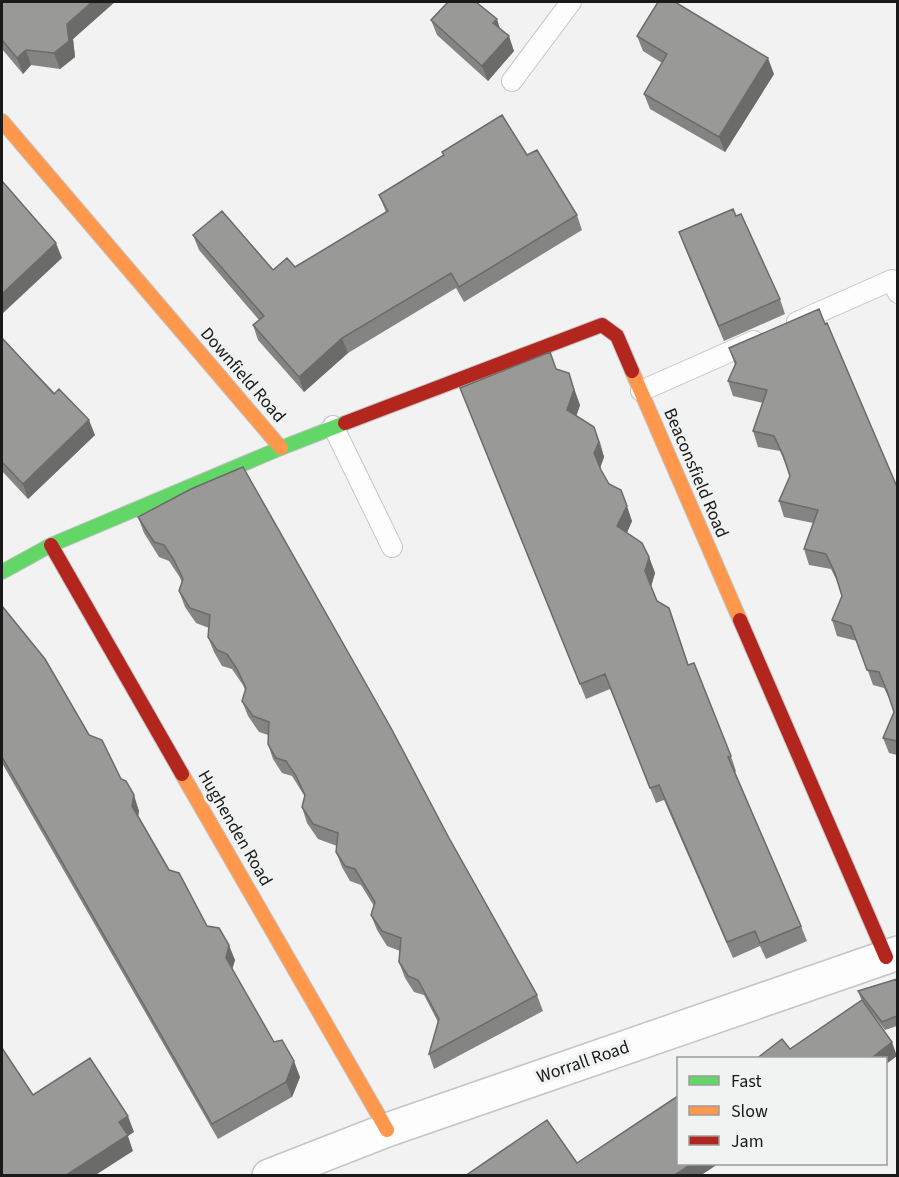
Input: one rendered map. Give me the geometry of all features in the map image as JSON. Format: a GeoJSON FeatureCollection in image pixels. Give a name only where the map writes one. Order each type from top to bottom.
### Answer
{"type":"FeatureCollection","features":[{"type":"Feature","properties":{"kind":"street","name":"Downfield Road"},"geometry":{"type":"LineString","coordinates":[[2,121],[281,448],[51,545],[2,572]]}},
{"type":"Feature","properties":{"kind":"street","name":"Beaconsfield Road"},"geometry":{"type":"LineString","coordinates":[[281,448],[333,426],[603,325],[617,336],[892,955]]}},
{"type":"Feature","properties":{"kind":"street","name":"Hughenden Road"},"geometry":{"type":"LineString","coordinates":[[51,545],[387,1130]]}},
{"type":"Feature","properties":{"kind":"street","name":"Worrall Road"},"geometry":{"type":"LineString","coordinates":[[269,1176],[387,1130],[892,955]]}},
{"type":"Feature","properties":{"kind":"lane"},"geometry":{"type":"LineString","coordinates":[[512,81],[571,2]]}},
{"type":"Feature","properties":{"kind":"lane"},"geometry":{"type":"LineString","coordinates":[[641,391],[892,280],[897,293]]}},
{"type":"Feature","properties":{"kind":"lane"},"geometry":{"type":"LineString","coordinates":[[333,426],[392,547]]}},
{"type":"Feature","properties":{"kind":"building"},"geometry":{"type":"Polygon","coordinates":[[[2,2],[92,2],[67,24],[69,41],[54,53],[26,50],[17,58],[2,40],[2,2]]]}},
{"type":"Feature","properties":{"kind":"building"},"geometry":{"type":"Polygon","coordinates":[[[448,2],[476,2],[497,19],[493,23],[509,36],[482,66],[431,20],[448,2]]]}},
{"type":"Feature","properties":{"kind":"building"},"geometry":{"type":"Polygon","coordinates":[[[658,2],[675,2],[768,58],[719,137],[644,94],[667,54],[637,36],[658,2]]]}},
{"type":"Feature","properties":{"kind":"building"},"geometry":{"type":"Polygon","coordinates":[[[502,115],[527,155],[537,150],[577,215],[459,287],[451,273],[342,338],[299,377],[253,325],[264,316],[193,235],[222,211],[273,270],[287,258],[295,267],[388,211],[379,195],[444,155],[442,152],[502,115]]]}},
{"type":"Feature","properties":{"kind":"building"},"geometry":{"type":"Polygon","coordinates":[[[2,181],[56,243],[2,294],[2,181]]]}},
{"type":"Feature","properties":{"kind":"building"},"geometry":{"type":"Polygon","coordinates":[[[733,209],[736,216],[741,214],[780,299],[719,326],[679,232],[733,209]]]}},
{"type":"Feature","properties":{"kind":"building"},"geometry":{"type":"Polygon","coordinates":[[[819,309],[897,487],[897,741],[883,738],[894,712],[879,672],[867,670],[851,626],[832,620],[842,596],[826,554],[804,549],[818,510],[779,501],[790,476],[783,455],[774,436],[753,431],[767,390],[728,381],[736,363],[729,348],[819,309]]]}},
{"type":"Feature","properties":{"kind":"building"},"geometry":{"type":"Polygon","coordinates":[[[2,338],[54,394],[59,389],[89,420],[23,484],[2,462],[2,338]]]}},
{"type":"Feature","properties":{"kind":"building"},"geometry":{"type":"Polygon","coordinates":[[[550,352],[556,369],[569,373],[574,390],[567,410],[594,427],[599,442],[594,453],[601,470],[609,484],[621,490],[627,506],[617,526],[642,543],[649,557],[645,571],[657,601],[669,608],[688,665],[694,663],[731,756],[728,757],[801,926],[760,943],[755,931],[727,942],[659,785],[650,788],[605,674],[580,684],[460,388],[550,352]]]}},
{"type":"Feature","properties":{"kind":"building"},"geometry":{"type":"Polygon","coordinates":[[[243,467],[391,728],[449,838],[537,995],[429,1054],[439,1019],[418,980],[408,976],[399,962],[401,938],[382,931],[371,915],[375,902],[355,869],[345,866],[336,852],[338,833],[313,824],[302,807],[305,795],[296,776],[286,761],[276,758],[268,744],[269,722],[253,716],[242,701],[246,688],[237,669],[227,654],[217,650],[208,637],[210,615],[190,608],[179,591],[183,579],[174,560],[164,545],[154,542],[138,517],[191,489],[243,467]]]}},
{"type":"Feature","properties":{"kind":"building"},"geometry":{"type":"Polygon","coordinates":[[[2,606],[45,659],[89,735],[102,740],[121,779],[126,781],[134,795],[132,806],[169,870],[179,873],[207,926],[219,928],[229,945],[226,958],[274,1042],[282,1040],[294,1061],[286,1082],[212,1124],[2,757],[2,606]]]}},
{"type":"Feature","properties":{"kind":"building"},"geometry":{"type":"Polygon","coordinates":[[[897,979],[897,1016],[882,1022],[858,991],[897,979]]]}},
{"type":"Feature","properties":{"kind":"building"},"geometry":{"type":"Polygon","coordinates":[[[862,1000],[892,1042],[873,1057],[759,1057],[782,1039],[790,1049],[862,1000]]]}},
{"type":"Feature","properties":{"kind":"building"},"geometry":{"type":"Polygon","coordinates":[[[2,1048],[33,1095],[90,1058],[128,1116],[119,1122],[128,1135],[65,1176],[2,1176],[2,1048]]]}},
{"type":"Feature","properties":{"kind":"building"},"geometry":{"type":"Polygon","coordinates":[[[677,1097],[677,1165],[690,1165],[673,1176],[465,1176],[547,1120],[577,1163],[677,1097]]]}},
{"type":"Feature","properties":{"kind":"traffic: fast"},"geometry":{"type":"LineString","coordinates":[[2,572],[51,545],[345,423]]}},
{"type":"Feature","properties":{"kind":"traffic: slow"},"geometry":{"type":"LineString","coordinates":[[2,121],[281,448]]}},
{"type":"Feature","properties":{"kind":"traffic: slow"},"geometry":{"type":"LineString","coordinates":[[632,371],[740,620]]}},
{"type":"Feature","properties":{"kind":"traffic: slow"},"geometry":{"type":"LineString","coordinates":[[182,774],[387,1130]]}},
{"type":"Feature","properties":{"kind":"traffic: jam"},"geometry":{"type":"LineString","coordinates":[[345,423],[602,325],[617,336],[632,371]]}},
{"type":"Feature","properties":{"kind":"traffic: jam"},"geometry":{"type":"LineString","coordinates":[[51,545],[182,774]]}},
{"type":"Feature","properties":{"kind":"traffic: jam"},"geometry":{"type":"LineString","coordinates":[[740,620],[886,957]]}}]}
